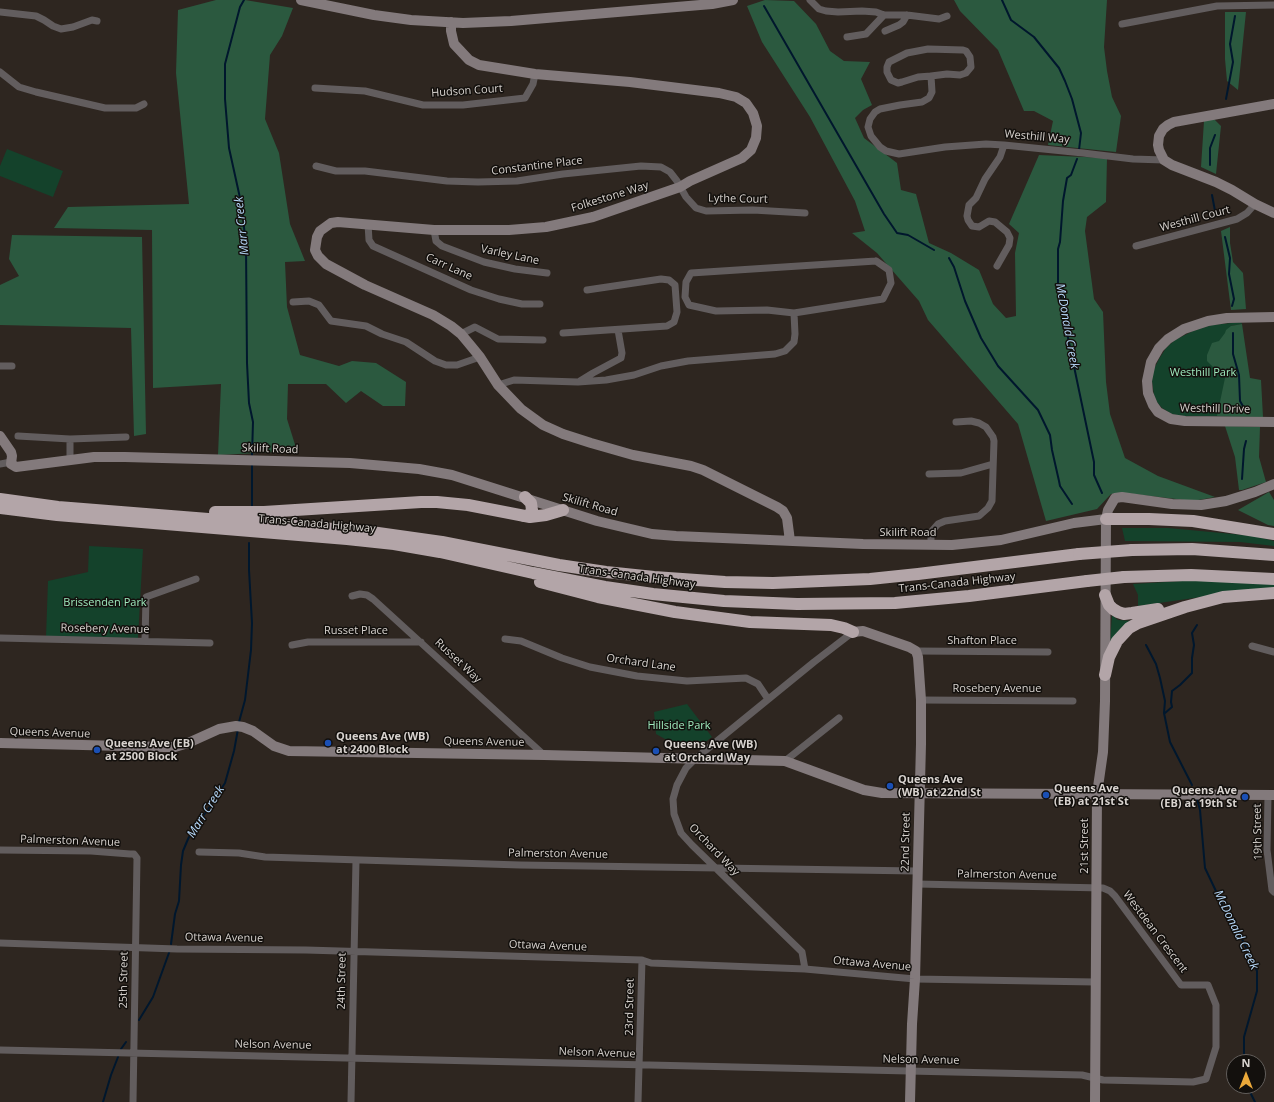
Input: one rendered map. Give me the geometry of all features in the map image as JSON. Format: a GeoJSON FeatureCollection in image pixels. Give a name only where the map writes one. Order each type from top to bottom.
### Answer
{"type":"FeatureCollection","features":[{"type":"Feature","properties":{"kind":"highway"},"geometry":{"type":"LineString","coordinates":[[58,507],[264,512],[392,503],[437,502],[468,505],[529,516],[532,510],[531,503],[525,497]]}},
{"type":"Feature","properties":{"kind":"highway","name":"Trans-Canada Highway"},"geometry":{"type":"LineString","coordinates":[[0,499],[58,507],[371,532],[418,538],[559,565],[606,572],[725,582],[789,582],[870,579],[1079,554],[1132,550],[1198,550],[1274,555]]}},
{"type":"Feature","properties":{"kind":"highway","name":"Trans-Canada Highway"},"geometry":{"type":"LineString","coordinates":[[0,508],[51,515],[370,541],[440,552],[557,578],[629,591],[748,602],[820,604],[920,601],[1124,577],[1191,575],[1274,579]]}},
{"type":"Feature","properties":{"kind":"highway"},"geometry":{"type":"LineString","coordinates":[[523,516],[538,516],[563,510]]}},
{"type":"Feature","properties":{"kind":"highway"},"geometry":{"type":"LineString","coordinates":[[1106,519],[1193,521],[1274,534]]}},
{"type":"Feature","properties":{"kind":"highway"},"geometry":{"type":"LineString","coordinates":[[440,552],[503,572],[572,591],[650,608],[700,616],[774,624],[831,625],[853,632]]}},
{"type":"Feature","properties":{"kind":"highway"},"geometry":{"type":"LineString","coordinates":[[1106,595],[1113,609],[1124,614],[1223,597],[1274,593]]}},
{"type":"Feature","properties":{"kind":"highway"},"geometry":{"type":"LineString","coordinates":[[1105,675],[1112,649],[1121,634],[1128,628],[1148,619],[1223,597]]}},
{"type":"Feature","properties":{"kind":"street"},"geometry":{"type":"LineString","coordinates":[[301,0],[374,15],[410,20],[451,22],[512,22],[668,4],[712,4],[733,0]]}},
{"type":"Feature","properties":{"kind":"street"},"geometry":{"type":"LineString","coordinates":[[810,0],[819,9],[826,11],[862,11],[876,12],[884,15],[907,15],[939,19],[947,16]]}},
{"type":"Feature","properties":{"kind":"street"},"geometry":{"type":"LineString","coordinates":[[1122,24],[1217,6],[1274,5]]}},
{"type":"Feature","properties":{"kind":"street"},"geometry":{"type":"LineString","coordinates":[[0,12],[36,16],[61,29],[73,27],[92,20],[97,22]]}},
{"type":"Feature","properties":{"kind":"street"},"geometry":{"type":"LineString","coordinates":[[847,37],[866,34],[884,15]]}},
{"type":"Feature","properties":{"kind":"street"},"geometry":{"type":"LineString","coordinates":[[885,32],[903,22],[907,15]]}},
{"type":"Feature","properties":{"kind":"street","name":"Folkestone Way"},"geometry":{"type":"LineString","coordinates":[[451,22],[451,31],[454,44],[469,60],[479,65],[534,74],[630,82],[719,93],[736,97],[746,103],[753,113],[757,126],[756,138],[751,150],[742,158],[680,187],[593,217],[546,227],[509,230],[434,230],[338,222],[331,223],[320,231],[317,237],[315,250],[318,256],[326,264],[365,285],[452,326],[461,334],[480,357],[498,385],[531,418],[563,434],[591,443],[633,455],[691,466],[703,470],[783,511],[787,518],[790,541]]}},
{"type":"Feature","properties":{"kind":"street"},"geometry":{"type":"LineString","coordinates":[[921,50],[963,50],[966,51],[970,57],[970,66],[966,73],[960,75],[947,74],[931,76],[918,77],[898,82],[889,78],[886,72],[892,59],[921,50]]}},
{"type":"Feature","properties":{"kind":"street"},"geometry":{"type":"LineString","coordinates":[[0,72],[19,87],[105,108],[136,108],[144,104]]}},
{"type":"Feature","properties":{"kind":"street","name":"Hudson Court"},"geometry":{"type":"LineString","coordinates":[[315,88],[365,91],[423,105],[464,104],[525,98],[533,84],[534,74]]}},
{"type":"Feature","properties":{"kind":"street","name":"Westhill Way"},"geometry":{"type":"LineString","coordinates":[[931,76],[932,92],[926,100],[880,109],[875,112],[870,119],[868,127],[871,136],[880,147],[892,153],[900,154],[958,146],[1004,145],[1133,159],[1164,160]]}},
{"type":"Feature","properties":{"kind":"street"},"geometry":{"type":"LineString","coordinates":[[1274,104],[1180,120],[1163,129],[1159,136],[1158,146],[1164,160],[1172,165],[1216,182],[1274,213]]}},
{"type":"Feature","properties":{"kind":"street"},"geometry":{"type":"LineString","coordinates":[[997,266],[1009,245],[1010,238],[995,222],[989,221],[979,227],[972,226],[967,216],[969,205],[976,198],[985,179],[997,162],[1004,145]]}},
{"type":"Feature","properties":{"kind":"street","name":"Constantine Place"},"geometry":{"type":"LineString","coordinates":[[316,166],[336,171],[365,172],[447,182],[518,181],[563,174],[641,166],[661,167],[670,172],[680,187]]}},
{"type":"Feature","properties":{"kind":"street","name":"Lythe Court"},"geometry":{"type":"LineString","coordinates":[[680,187],[686,197],[696,208],[706,211],[753,210],[805,213]]}},
{"type":"Feature","properties":{"kind":"street","name":"Westhill Court"},"geometry":{"type":"LineString","coordinates":[[1136,246],[1236,219],[1247,213],[1255,204]]}},
{"type":"Feature","properties":{"kind":"street","name":"Carr Lane"},"geometry":{"type":"LineString","coordinates":[[368,224],[369,240],[373,246],[472,290],[499,299],[522,304],[540,304]]}},
{"type":"Feature","properties":{"kind":"street","name":"Varley Lane"},"geometry":{"type":"LineString","coordinates":[[434,230],[436,241],[442,246],[484,262],[515,269],[547,273]]}},
{"type":"Feature","properties":{"kind":"street"},"geometry":{"type":"LineString","coordinates":[[876,261],[889,270],[891,283],[883,299],[794,313],[767,310],[716,311],[689,305],[685,297],[686,282],[691,273],[876,261]]}},
{"type":"Feature","properties":{"kind":"street"},"geometry":{"type":"LineString","coordinates":[[563,333],[667,326],[674,322],[677,312],[675,284],[669,280],[661,279],[587,290]]}},
{"type":"Feature","properties":{"kind":"street"},"geometry":{"type":"LineString","coordinates":[[293,302],[309,301],[319,305],[331,321],[366,326],[382,334],[406,342],[435,361],[446,364],[457,364],[480,357]]}},
{"type":"Feature","properties":{"kind":"street"},"geometry":{"type":"LineString","coordinates":[[498,385],[514,380],[578,382],[606,380],[634,375],[661,366],[688,361],[775,354],[785,351],[794,342],[794,313]]}},
{"type":"Feature","properties":{"kind":"street","name":"Westhill Drive"},"geometry":{"type":"LineString","coordinates":[[1274,317],[1222,318],[1199,324],[1178,332],[1168,339],[1156,353],[1148,372],[1147,385],[1148,393],[1153,405],[1158,412],[1171,419],[1185,422],[1274,422]]}},
{"type":"Feature","properties":{"kind":"street"},"geometry":{"type":"LineString","coordinates":[[461,334],[476,327],[498,339],[543,340]]}},
{"type":"Feature","properties":{"kind":"street"},"geometry":{"type":"LineString","coordinates":[[578,382],[621,358],[622,353],[618,330]]}},
{"type":"Feature","properties":{"kind":"street"},"geometry":{"type":"LineString","coordinates":[[0,366],[12,366]]}},
{"type":"Feature","properties":{"kind":"street"},"geometry":{"type":"LineString","coordinates":[[931,545],[931,532],[938,524],[945,521],[979,516],[988,508],[992,496],[994,441],[989,430],[983,425],[975,422],[956,422]]}},
{"type":"Feature","properties":{"kind":"street"},"geometry":{"type":"LineString","coordinates":[[18,436],[70,439],[126,437]]}},
{"type":"Feature","properties":{"kind":"street"},"geometry":{"type":"LineString","coordinates":[[0,464],[16,460],[13,448],[2,438]]}},
{"type":"Feature","properties":{"kind":"street"},"geometry":{"type":"LineString","coordinates":[[70,439],[70,460]]}},
{"type":"Feature","properties":{"kind":"street","name":"Skilift Road"},"geometry":{"type":"LineString","coordinates":[[16,460],[45,464],[94,457],[125,456],[350,463],[393,466],[452,475],[597,521],[652,534],[676,536],[862,544],[952,545],[988,542],[1074,523],[1106,519]]}},
{"type":"Feature","properties":{"kind":"street"},"geometry":{"type":"LineString","coordinates":[[929,474],[961,472],[993,464]]}},
{"type":"Feature","properties":{"kind":"street"},"geometry":{"type":"LineString","coordinates":[[1106,519],[1108,510],[1115,498],[1122,497],[1172,504],[1201,505],[1226,501],[1274,484]]}},
{"type":"Feature","properties":{"kind":"street","name":"21st Street"},"geometry":{"type":"LineString","coordinates":[[1095,1102],[1097,794],[1103,752],[1106,519]]}},
{"type":"Feature","properties":{"kind":"street"},"geometry":{"type":"LineString","coordinates":[[145,641],[146,597],[196,579]]}},
{"type":"Feature","properties":{"kind":"street","name":"Russet Way"},"geometry":{"type":"LineString","coordinates":[[352,596],[360,594],[367,595],[373,599],[544,755]]}},
{"type":"Feature","properties":{"kind":"street"},"geometry":{"type":"LineString","coordinates":[[853,632],[863,631],[872,633],[916,651]]}},
{"type":"Feature","properties":{"kind":"street","name":"Orchard Way"},"geometry":{"type":"LineString","coordinates":[[805,969],[802,952],[681,833],[674,814],[673,799],[677,785],[686,768],[695,758],[853,632]]}},
{"type":"Feature","properties":{"kind":"street","name":"Rosebery Avenue"},"geometry":{"type":"LineString","coordinates":[[0,638],[210,643]]}},
{"type":"Feature","properties":{"kind":"street","name":"Orchard Lane"},"geometry":{"type":"LineString","coordinates":[[505,639],[521,641],[562,658],[590,667],[637,676],[686,681],[746,678],[758,684],[768,699]]}},
{"type":"Feature","properties":{"kind":"street","name":"Russet Place"},"geometry":{"type":"LineString","coordinates":[[292,644],[308,642],[421,642]]}},
{"type":"Feature","properties":{"kind":"street"},"geometry":{"type":"LineString","coordinates":[[1252,646],[1274,652]]}},
{"type":"Feature","properties":{"kind":"street","name":"Shafton Place"},"geometry":{"type":"LineString","coordinates":[[916,651],[1048,652]]}},
{"type":"Feature","properties":{"kind":"street","name":"22nd Street"},"geometry":{"type":"LineString","coordinates":[[910,1102],[915,979],[921,700],[918,657],[916,651]]}},
{"type":"Feature","properties":{"kind":"street","name":"Rosebery Avenue"},"geometry":{"type":"LineString","coordinates":[[921,700],[1073,701]]}},
{"type":"Feature","properties":{"kind":"street"},"geometry":{"type":"LineString","coordinates":[[785,761],[839,718]]}},
{"type":"Feature","properties":{"kind":"street","name":"Queens Avenue"},"geometry":{"type":"LineString","coordinates":[[0,743],[175,747],[188,743],[219,729],[236,726],[254,731],[274,746],[289,751],[785,761],[864,790],[882,793],[1271,795]]}},
{"type":"Feature","properties":{"kind":"street","name":"19th Street"},"geometry":{"type":"LineString","coordinates":[[1271,795],[1267,850],[1273,890]]}},
{"type":"Feature","properties":{"kind":"street","name":"Palmerston Avenue"},"geometry":{"type":"LineString","coordinates":[[0,850],[134,854],[137,858]]}},
{"type":"Feature","properties":{"kind":"street","name":"Palmerston Avenue"},"geometry":{"type":"LineString","coordinates":[[199,852],[239,853],[265,857],[520,865],[917,871]]}},
{"type":"Feature","properties":{"kind":"street","name":"25th Street"},"geometry":{"type":"LineString","coordinates":[[133,1102],[137,858]]}},
{"type":"Feature","properties":{"kind":"street","name":"24th Street"},"geometry":{"type":"LineString","coordinates":[[351,1102],[356,860]]}},
{"type":"Feature","properties":{"kind":"street","name":"Palmerston Avenue"},"geometry":{"type":"LineString","coordinates":[[917,884],[1097,888]]}},
{"type":"Feature","properties":{"kind":"street","name":"Westdean Crescent"},"geometry":{"type":"LineString","coordinates":[[1097,888],[1103,888],[1110,891],[1115,896],[1181,985],[1208,985],[1216,1006],[1216,1047],[1206,1079],[1193,1082]]}},
{"type":"Feature","properties":{"kind":"street","name":"Ottawa Avenue"},"geometry":{"type":"LineString","coordinates":[[0,943],[354,951],[642,960],[650,963],[805,969],[915,979],[1095,982]]}},
{"type":"Feature","properties":{"kind":"street","name":"23rd Street"},"geometry":{"type":"LineString","coordinates":[[638,1102],[642,960]]}},
{"type":"Feature","properties":{"kind":"street","name":"Nelson Avenue"},"geometry":{"type":"LineString","coordinates":[[0,1050],[911,1070],[1082,1075],[1103,1080],[1193,1082]]}},
{"type":"Feature","properties":{"kind":"green space"},"geometry":{"type":"Polygon","coordinates":[[[216,0],[245,0],[293,8],[282,36],[270,55],[265,119],[279,153],[290,224],[305,261],[285,262],[287,307],[300,355],[339,366],[352,361],[376,363],[406,382],[405,406],[383,406],[361,391],[346,403],[326,384],[288,384],[287,419],[297,451],[218,455],[221,384],[153,388],[152,230],[54,228],[68,207],[189,204],[176,73],[178,10],[216,0]]]}},
{"type":"Feature","properties":{"kind":"green space"},"geometry":{"type":"Polygon","coordinates":[[[765,0],[794,1],[816,24],[830,51],[844,61],[870,62],[861,79],[872,105],[863,110],[855,118],[864,138],[897,163],[901,190],[916,194],[929,243],[951,253],[979,270],[993,304],[1006,318],[1016,316],[1015,253],[1019,233],[1009,224],[1039,155],[1107,158],[1106,202],[1087,217],[1085,231],[1094,299],[1103,312],[1106,382],[1110,414],[1125,458],[1158,476],[1215,497],[1193,501],[1125,493],[1111,494],[1097,509],[1046,521],[1018,424],[928,320],[919,301],[877,253],[852,233],[865,231],[855,201],[810,117],[762,42],[747,6],[765,0]]]}},
{"type":"Feature","properties":{"kind":"green space"},"geometry":{"type":"Polygon","coordinates":[[[954,0],[1107,0],[1104,47],[1112,97],[1121,116],[1116,152],[1048,145],[1053,121],[1034,111],[1024,111],[998,50],[960,11],[954,0]]]}},
{"type":"Feature","properties":{"kind":"green space"},"geometry":{"type":"Polygon","coordinates":[[[1225,12],[1246,12],[1238,90],[1227,81],[1225,59],[1225,12]]]}},
{"type":"Feature","properties":{"kind":"green space"},"geometry":{"type":"Polygon","coordinates":[[[1214,119],[1221,126],[1216,174],[1201,167],[1204,121],[1214,119]]]}},
{"type":"Feature","properties":{"kind":"green space"},"geometry":{"type":"Polygon","coordinates":[[[7,149],[63,171],[53,197],[0,176],[0,166],[7,149]]]}},
{"type":"Feature","properties":{"kind":"green space"},"geometry":{"type":"Polygon","coordinates":[[[1230,227],[1230,243],[1233,262],[1243,273],[1246,309],[1231,310],[1221,231],[1230,227]]]}},
{"type":"Feature","properties":{"kind":"green space"},"geometry":{"type":"Polygon","coordinates":[[[12,235],[142,237],[146,434],[134,436],[131,328],[0,325],[0,285],[19,276],[9,259],[12,235]]]}},
{"type":"Feature","properties":{"kind":"green space","name":"Westhill Park"},"geometry":{"type":"Polygon","coordinates":[[[1241,322],[1242,324],[1231,326],[1263,417],[1182,416],[1172,414],[1162,408],[1154,395],[1152,381],[1153,371],[1166,348],[1175,340],[1193,331],[1212,325],[1241,322]]]}},
{"type":"Feature","properties":{"kind":"green space"},"geometry":{"type":"Polygon","coordinates":[[[1242,324],[1250,378],[1261,380],[1263,417],[1217,416],[1225,378],[1224,374],[1214,368],[1207,361],[1207,355],[1212,343],[1219,341],[1226,330],[1231,326],[1242,324]]]}},
{"type":"Feature","properties":{"kind":"green space"},"geometry":{"type":"Polygon","coordinates":[[[1225,426],[1260,427],[1259,457],[1266,482],[1239,490],[1235,457],[1225,426]]]}},
{"type":"Feature","properties":{"kind":"green space"},"geometry":{"type":"Polygon","coordinates":[[[1269,492],[1274,500],[1274,526],[1268,525],[1238,510],[1269,492]]]}},
{"type":"Feature","properties":{"kind":"green space"},"geometry":{"type":"Polygon","coordinates":[[[1122,528],[1168,528],[1254,536],[1274,541],[1274,546],[1240,542],[1125,541],[1122,528]]]}},
{"type":"Feature","properties":{"kind":"green space","name":"Brissenden Park"},"geometry":{"type":"Polygon","coordinates":[[[89,546],[143,549],[138,638],[46,637],[48,581],[88,572],[89,546]]]}},
{"type":"Feature","properties":{"kind":"green space"},"geometry":{"type":"Polygon","coordinates":[[[1199,580],[1274,584],[1274,592],[1236,592],[1138,606],[1138,595],[1133,584],[1199,580]]]}},
{"type":"Feature","properties":{"kind":"green space"},"geometry":{"type":"Polygon","coordinates":[[[1112,615],[1118,620],[1133,621],[1110,643],[1112,615]]]}},
{"type":"Feature","properties":{"kind":"green space","name":"Hillside Park"},"geometry":{"type":"Polygon","coordinates":[[[687,704],[712,737],[698,748],[674,744],[656,734],[654,712],[687,704]]]}},
{"type":"Feature","properties":{"kind":"waterway","name":"Marr Creek"},"geometry":{"type":"LineString","coordinates":[[244,0],[240,7],[225,64],[225,99],[229,148],[242,207],[246,247],[247,363],[249,403],[253,422],[252,455]]}},
{"type":"Feature","properties":{"kind":"waterway","name":"McDonald Creek"},"geometry":{"type":"LineString","coordinates":[[1002,0],[1011,20],[1034,37],[1059,68],[1072,99],[1081,133],[1079,150]]}},
{"type":"Feature","properties":{"kind":"waterway"},"geometry":{"type":"LineString","coordinates":[[764,6],[884,214],[897,233],[908,235],[934,250]]}},
{"type":"Feature","properties":{"kind":"waterway"},"geometry":{"type":"LineString","coordinates":[[1226,99],[1233,62],[1230,44],[1235,16]]}},
{"type":"Feature","properties":{"kind":"waterway"},"geometry":{"type":"LineString","coordinates":[[1210,165],[1210,148],[1215,135]]}},
{"type":"Feature","properties":{"kind":"waterway","name":"McDonald Creek"},"geometry":{"type":"LineString","coordinates":[[1077,159],[1071,175],[1067,178],[1063,201],[1060,242],[1058,249],[1058,286],[1065,311],[1067,333],[1094,462],[1094,475],[1102,493]]}},
{"type":"Feature","properties":{"kind":"waterway"},"geometry":{"type":"LineString","coordinates":[[1212,195],[1216,216]]}},
{"type":"Feature","properties":{"kind":"waterway"},"geometry":{"type":"LineString","coordinates":[[1225,237],[1230,258],[1229,274],[1234,299],[1232,306]]}},
{"type":"Feature","properties":{"kind":"waterway"},"geometry":{"type":"LineString","coordinates":[[949,258],[954,267],[965,301],[981,338],[998,366],[1038,410],[1050,435],[1060,486],[1072,504]]}},
{"type":"Feature","properties":{"kind":"waterway"},"geometry":{"type":"LineString","coordinates":[[1233,333],[1233,354],[1239,375],[1240,401],[1244,408]]}},
{"type":"Feature","properties":{"kind":"waterway"},"geometry":{"type":"LineString","coordinates":[[1242,479],[1246,441]]}},
{"type":"Feature","properties":{"kind":"waterway","name":"Marr Creek"},"geometry":{"type":"LineString","coordinates":[[252,464],[252,508]]}},
{"type":"Feature","properties":{"kind":"waterway","name":"Marr Creek"},"geometry":{"type":"LineString","coordinates":[[239,722],[245,700],[251,650],[252,623],[249,543]]}},
{"type":"Feature","properties":{"kind":"waterway"},"geometry":{"type":"LineString","coordinates":[[1165,713],[1172,707],[1172,691],[1192,673],[1194,645],[1192,633],[1197,625]]}},
{"type":"Feature","properties":{"kind":"waterway","name":"McDonald Creek"},"geometry":{"type":"LineString","coordinates":[[1146,645],[1156,664],[1160,678],[1165,701],[1164,713],[1170,742],[1192,785]]}},
{"type":"Feature","properties":{"kind":"waterway","name":"Marr Creek"},"geometry":{"type":"LineString","coordinates":[[171,944],[175,914],[179,901],[183,851],[195,826],[207,811],[225,783],[234,751],[238,729]]}},
{"type":"Feature","properties":{"kind":"waterway","name":"McDonald Creek"},"geometry":{"type":"LineString","coordinates":[[1197,799],[1200,810],[1205,868],[1257,971],[1257,991],[1244,1037],[1244,1054]]}},
{"type":"Feature","properties":{"kind":"waterway","name":"Marr Creek"},"geometry":{"type":"LineString","coordinates":[[139,1020],[153,997],[170,950]]}},
{"type":"Feature","properties":{"kind":"waterway","name":"Marr Creek"},"geometry":{"type":"LineString","coordinates":[[121,1049],[126,1042]]}},
{"type":"Feature","properties":{"kind":"waterway","name":"Marr Creek"},"geometry":{"type":"LineString","coordinates":[[103,1102],[118,1057]]}},
{"type":"Feature","properties":{"kind":"waterway","name":"McDonald Creek"},"geometry":{"type":"LineString","coordinates":[[1251,1094],[1255,1102]]}},
{"type":"Feature","properties":{"kind":"place","name":"Queens Ave (WB) at 2400 Block"},"geometry":{"type":"Point","coordinates":[328,743]}},
{"type":"Feature","properties":{"kind":"place","name":"Queens Ave (EB) at 2500 Block"},"geometry":{"type":"Point","coordinates":[97,750]}},
{"type":"Feature","properties":{"kind":"place","name":"Queens Ave (WB) at Orchard Way"},"geometry":{"type":"Point","coordinates":[656,751]}},
{"type":"Feature","properties":{"kind":"place","name":"Queens Ave (WB) at 22nd St"},"geometry":{"type":"Point","coordinates":[890,786]}},
{"type":"Feature","properties":{"kind":"place","name":"Queens Ave (EB) at 21st St"},"geometry":{"type":"Point","coordinates":[1046,795]}},
{"type":"Feature","properties":{"kind":"place","name":"Queens Ave (EB) at 19th St"},"geometry":{"type":"Point","coordinates":[1245,797]}}]}
